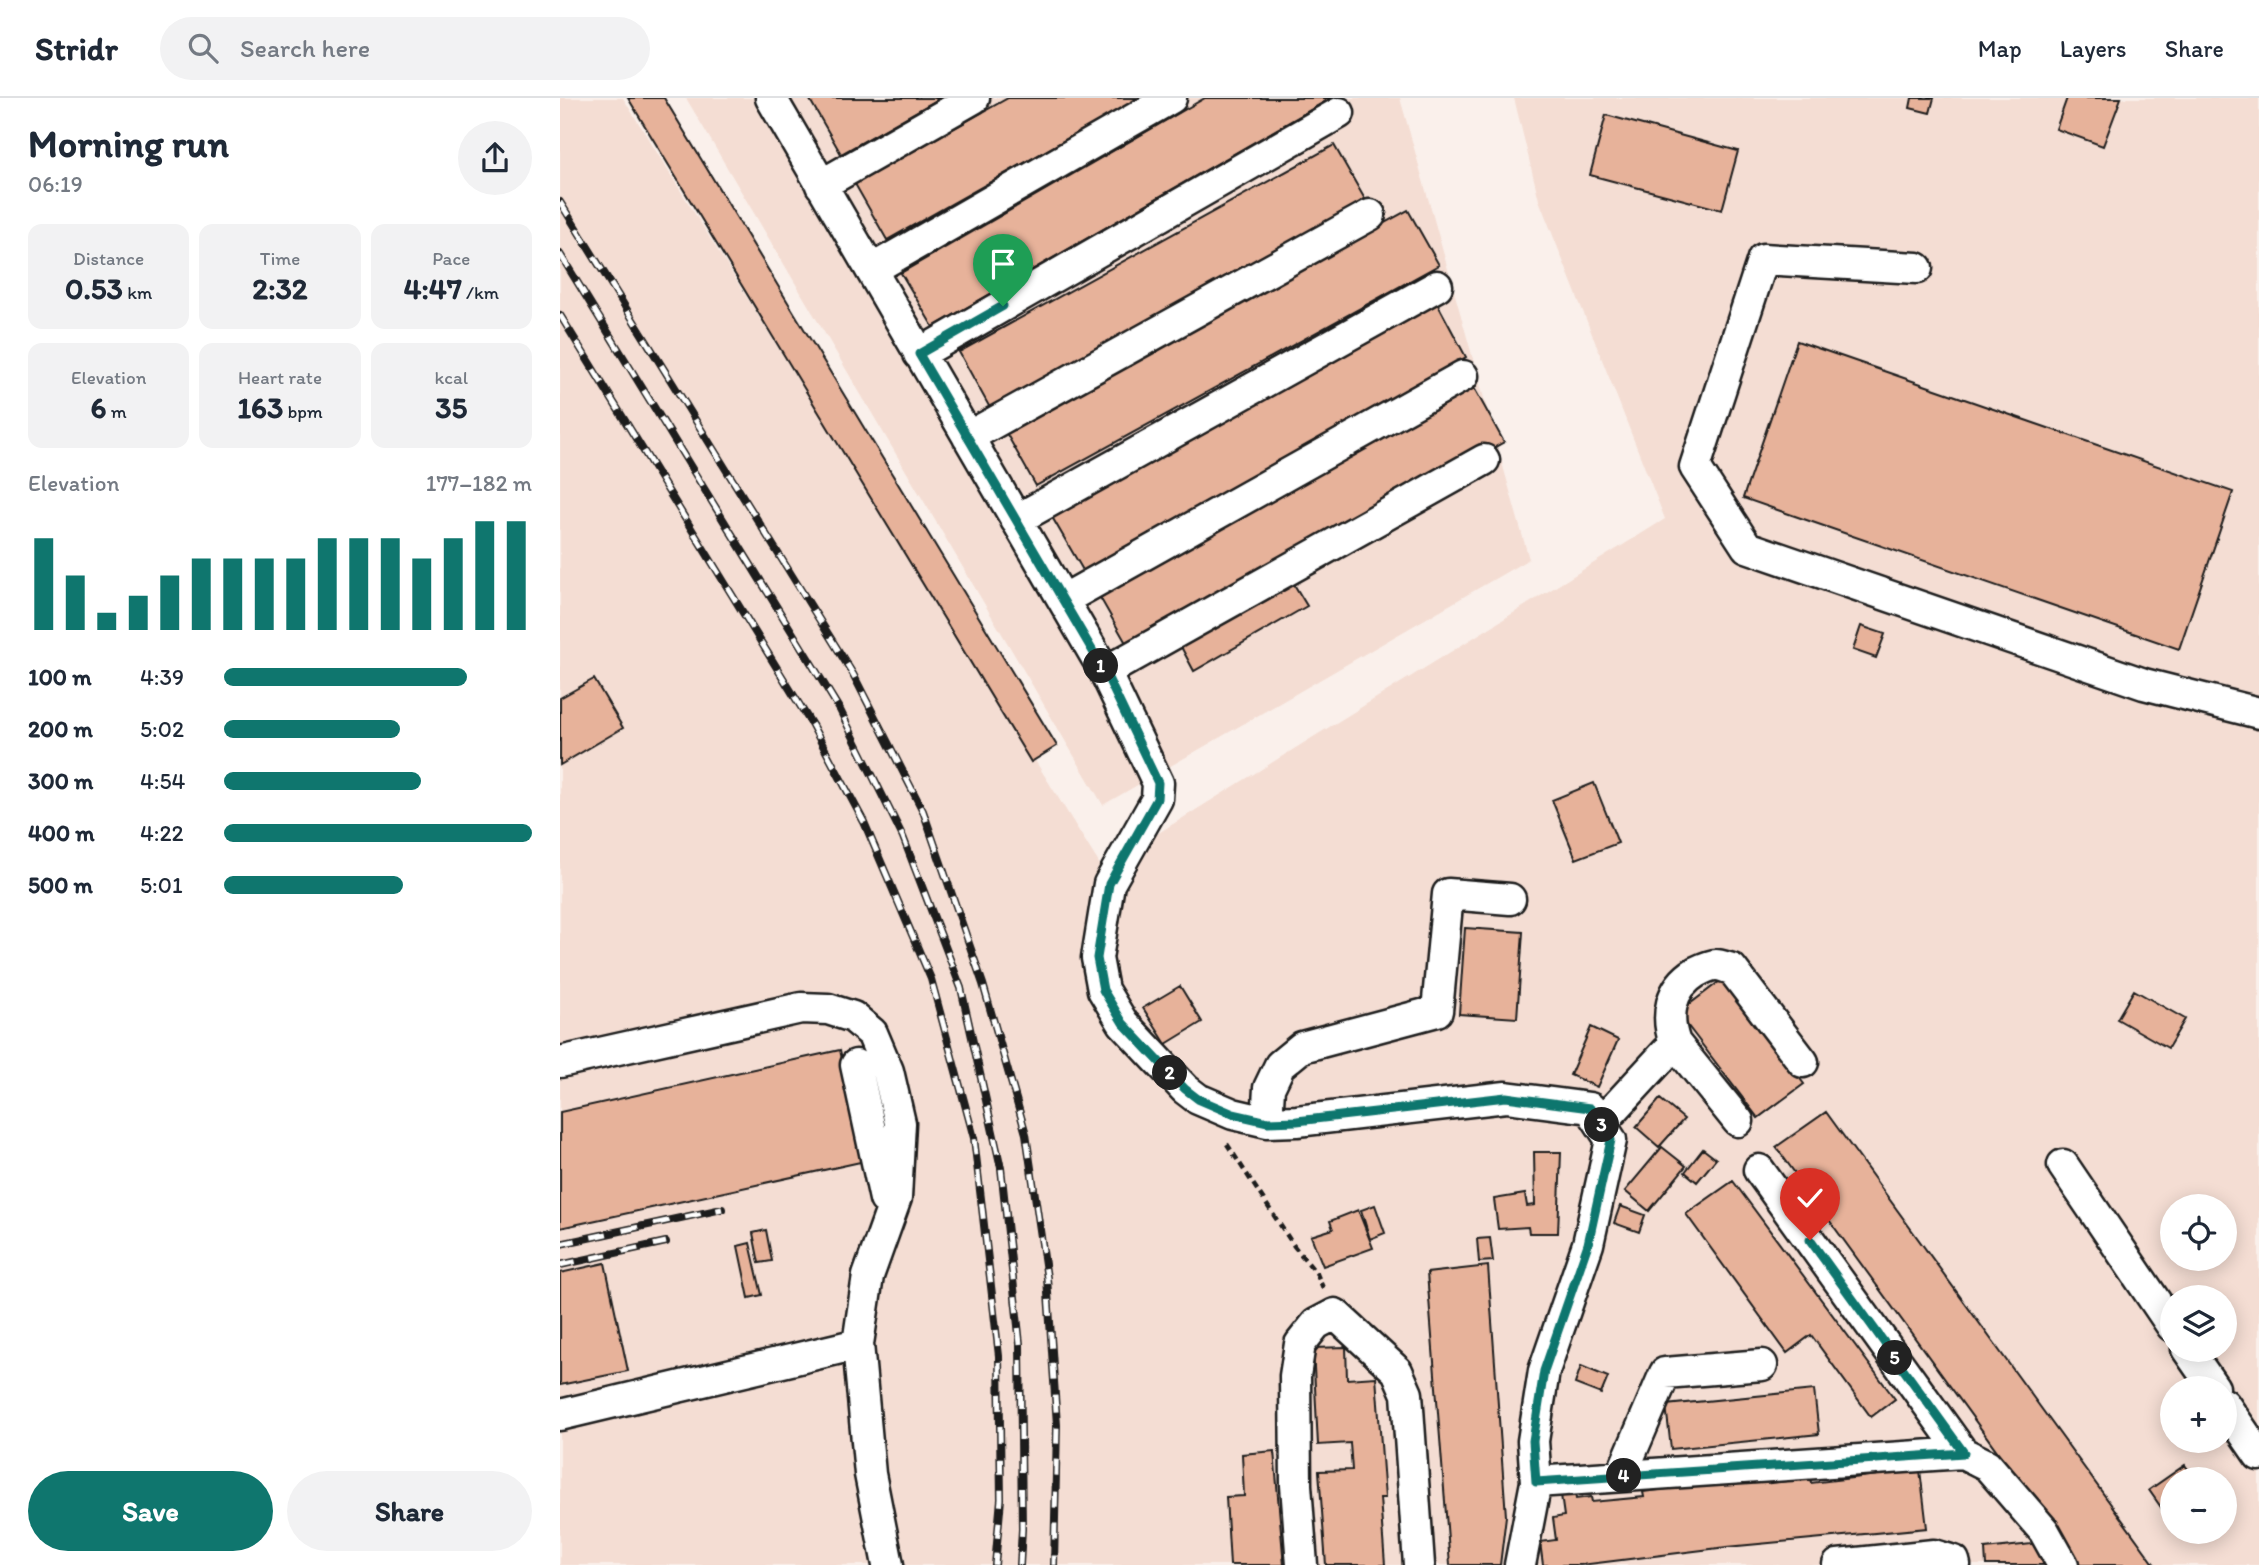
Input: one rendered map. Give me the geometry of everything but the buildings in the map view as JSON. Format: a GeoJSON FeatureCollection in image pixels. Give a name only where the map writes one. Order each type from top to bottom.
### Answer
{"type":"FeatureCollection","features":[{"type":"Feature","properties":{"kind":"lane"},"geometry":{"type":"LineString","coordinates":[[771,98],[1105,672],[1158,783],[1157,799],[1109,884],[1097,958],[1103,990],[1123,1023],[1185,1089],[1198,1099],[1233,1114],[1268,1122],[1297,1121],[1506,1097],[1590,1108],[1611,1140],[1588,1244],[1544,1371],[1533,1441],[1536,1482],[1520,1565]]}},
{"type":"Feature","properties":{"kind":"lane"},"geometry":{"type":"LineString","coordinates":[[821,184],[974,98]]}},
{"type":"Feature","properties":{"kind":"lane"},"geometry":{"type":"LineString","coordinates":[[871,270],[1171,98]]}},
{"type":"Feature","properties":{"kind":"lane"},"geometry":{"type":"LineString","coordinates":[[919,354],[1339,113]]}},
{"type":"Feature","properties":{"kind":"lane"},"geometry":{"type":"LineString","coordinates":[[968,437],[1370,215]]}},
{"type":"Feature","properties":{"kind":"lane"},"geometry":{"type":"LineString","coordinates":[[1917,268],[1763,259],[1695,467],[1747,547],[2144,684],[2259,713]]}},
{"type":"Feature","properties":{"kind":"lane"},"geometry":{"type":"LineString","coordinates":[[1016,520],[1437,286]]}},
{"type":"Feature","properties":{"kind":"lane"},"geometry":{"type":"LineString","coordinates":[[1063,600],[1463,376]]}},
{"type":"Feature","properties":{"kind":"lane"},"geometry":{"type":"LineString","coordinates":[[1105,672],[1484,460]]}},
{"type":"Feature","properties":{"kind":"lane"},"geometry":{"type":"LineString","coordinates":[[1268,1122],[1269,1088],[1280,1065],[1302,1047],[1437,1011],[1448,894],[1510,899]]}},
{"type":"Feature","properties":{"kind":"lane"},"geometry":{"type":"LineString","coordinates":[[1738,1121],[1675,1043],[1669,1026],[1674,996],[1684,979],[1715,965],[1732,969],[1803,1062]]}},
{"type":"Feature","properties":{"kind":"lane"},"geometry":{"type":"LineString","coordinates":[[560,1062],[801,1007],[828,1009],[853,1017],[872,1033],[888,1071],[900,1122],[896,1198],[868,1276],[858,1344],[870,1474],[888,1565]]}},
{"type":"Feature","properties":{"kind":"lane"},"geometry":{"type":"LineString","coordinates":[[1601,1123],[1675,1043]]}},
{"type":"Feature","properties":{"kind":"lane"},"geometry":{"type":"LineString","coordinates":[[856,1065],[889,1216]]}},
{"type":"Feature","properties":{"kind":"lane"},"geometry":{"type":"LineString","coordinates":[[2063,1165],[2160,1308]]}},
{"type":"Feature","properties":{"kind":"lane"},"geometry":{"type":"LineString","coordinates":[[1759,1170],[1964,1453],[1987,1465],[2044,1531],[2063,1565]]}},
{"type":"Feature","properties":{"kind":"lane"},"geometry":{"type":"LineString","coordinates":[[1302,1565],[1296,1485],[1295,1376],[1300,1344],[1315,1324],[1335,1314],[1397,1371],[1407,1394],[1419,1565]]}},
{"type":"Feature","properties":{"kind":"lane"},"geometry":{"type":"LineString","coordinates":[[560,1415],[858,1344]]}},
{"type":"Feature","properties":{"kind":"lane"},"geometry":{"type":"LineString","coordinates":[[1621,1476],[1665,1373],[1762,1365]]}},
{"type":"Feature","properties":{"kind":"lane"},"geometry":{"type":"LineString","coordinates":[[2237,1423],[2259,1455]]}},
{"type":"Feature","properties":{"kind":"lane"},"geometry":{"type":"LineString","coordinates":[[1536,1482],[1964,1453]]}},
{"type":"Feature","properties":{"kind":"lane"},"geometry":{"type":"LineString","coordinates":[[1838,1565],[1934,1555],[1954,1561],[1955,1565]]}},
{"type":"Feature","properties":{"kind":"path"},"geometry":{"type":"LineString","coordinates":[[1198,1099],[1294,1246],[1317,1274],[1335,1314]]}},
{"type":"Feature","properties":{"kind":"shaded area"},"geometry":{"type":"Polygon","coordinates":[[[560,98],[623,98],[1102,868],[1665,519],[1539,200],[1514,98],[2259,98],[2259,1565],[560,1565],[560,98]]]}},
{"type":"Feature","properties":{"kind":"shaded area"},"geometry":{"type":"Polygon","coordinates":[[[686,98],[1400,98],[1529,559],[1103,805],[686,98]]]}},
{"type":"Feature","properties":{"kind":"railway"},"geometry":{"type":"LineString","coordinates":[[560,202],[853,674],[923,811],[983,984],[1026,1134],[1047,1278],[1057,1425],[1054,1565]]}},
{"type":"Feature","properties":{"kind":"railway"},"geometry":{"type":"LineString","coordinates":[[560,254],[840,710],[903,837],[961,988],[1001,1168],[1020,1344],[1020,1565]]}},
{"type":"Feature","properties":{"kind":"railway"},"geometry":{"type":"LineString","coordinates":[[560,315],[812,725],[864,822],[931,979],[974,1138],[999,1356],[1001,1499],[995,1565]]}},
{"type":"Feature","properties":{"kind":"railway"},"geometry":{"type":"LineString","coordinates":[[560,1244],[722,1209]]}},
{"type":"Feature","properties":{"kind":"railway"},"geometry":{"type":"LineString","coordinates":[[560,1265],[666,1242]]}},
{"type":"Feature","properties":{"kind":"route"},"geometry":{"type":"LineString","coordinates":[[1003,306],[919,354],[1105,672],[1158,783],[1157,799],[1109,884],[1097,958],[1103,990],[1123,1023],[1185,1089],[1198,1099],[1233,1114],[1268,1122],[1506,1097],[1590,1108],[1611,1140],[1588,1244],[1544,1371],[1533,1441],[1536,1482],[1964,1453],[1810,1240]]}}]}
